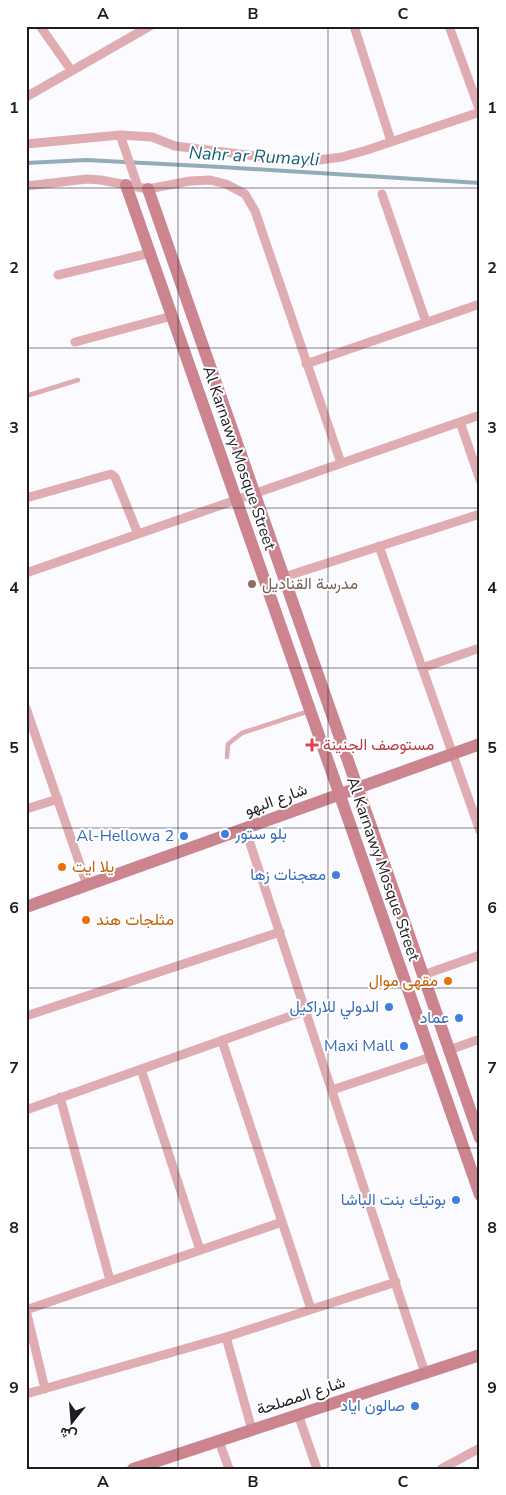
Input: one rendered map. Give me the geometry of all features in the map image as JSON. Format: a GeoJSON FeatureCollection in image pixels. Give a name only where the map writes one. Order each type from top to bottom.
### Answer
{"type":"FeatureCollection","features":[{"type":"Feature","properties":{"kind":"main road","name":"Al Karnawy Mosque Street"},"geometry":{"type":"LineString","coordinates":[[138,187],[150,253],[480,1195]]}},
{"type":"Feature","properties":{"kind":"main road","name":"Al Karnawy Mosque Street"},"geometry":{"type":"LineString","coordinates":[[138,187],[254,493],[480,1138]]}},
{"type":"Feature","properties":{"kind":"main road","name":"شارع البهو"},"geometry":{"type":"LineString","coordinates":[[26,906],[480,744]]}},
{"type":"Feature","properties":{"kind":"main road","name":"شارع المصلحة"},"geometry":{"type":"LineString","coordinates":[[133,1469],[480,1355]]}},
{"type":"Feature","properties":{"kind":"street"},"geometry":{"type":"LineString","coordinates":[[40,26],[71,70]]}},
{"type":"Feature","properties":{"kind":"street"},"geometry":{"type":"LineString","coordinates":[[26,97],[150,26]]}},
{"type":"Feature","properties":{"kind":"street"},"geometry":{"type":"LineString","coordinates":[[354,26],[391,141]]}},
{"type":"Feature","properties":{"kind":"street"},"geometry":{"type":"LineString","coordinates":[[26,144],[120,135],[152,137],[185,148],[279,159],[311,161],[342,157],[480,111],[449,26]]}},
{"type":"Feature","properties":{"kind":"street"},"geometry":{"type":"LineString","coordinates":[[120,135],[138,187]]}},
{"type":"Feature","properties":{"kind":"street"},"geometry":{"type":"LineString","coordinates":[[26,186],[87,179],[138,187],[210,180],[226,184],[245,194],[255,211],[341,463]]}},
{"type":"Feature","properties":{"kind":"street"},"geometry":{"type":"LineString","coordinates":[[382,194],[426,322]]}},
{"type":"Feature","properties":{"kind":"street"},"geometry":{"type":"LineString","coordinates":[[58,275],[150,253]]}},
{"type":"Feature","properties":{"kind":"street"},"geometry":{"type":"LineString","coordinates":[[306,364],[480,304]]}},
{"type":"Feature","properties":{"kind":"street"},"geometry":{"type":"LineString","coordinates":[[75,342],[172,316]]}},
{"type":"Feature","properties":{"kind":"street"},"geometry":{"type":"LineString","coordinates":[[26,573],[480,415]]}},
{"type":"Feature","properties":{"kind":"street"},"geometry":{"type":"LineString","coordinates":[[460,422],[480,480]]}},
{"type":"Feature","properties":{"kind":"street"},"geometry":{"type":"LineString","coordinates":[[26,498],[111,474],[115,477],[138,534]]}},
{"type":"Feature","properties":{"kind":"street"},"geometry":{"type":"LineString","coordinates":[[284,577],[480,514]]}},
{"type":"Feature","properties":{"kind":"street"},"geometry":{"type":"LineString","coordinates":[[379,546],[480,830]]}},
{"type":"Feature","properties":{"kind":"street"},"geometry":{"type":"LineString","coordinates":[[422,668],[480,648]]}},
{"type":"Feature","properties":{"kind":"street"},"geometry":{"type":"LineString","coordinates":[[26,708],[87,885]]}},
{"type":"Feature","properties":{"kind":"street"},"geometry":{"type":"LineString","coordinates":[[26,809],[58,799]]}},
{"type":"Feature","properties":{"kind":"street"},"geometry":{"type":"LineString","coordinates":[[245,828],[426,1373]]}},
{"type":"Feature","properties":{"kind":"street"},"geometry":{"type":"LineString","coordinates":[[26,1016],[280,932]]}},
{"type":"Feature","properties":{"kind":"street"},"geometry":{"type":"LineString","coordinates":[[423,975],[480,955]]}},
{"type":"Feature","properties":{"kind":"street"},"geometry":{"type":"LineString","coordinates":[[26,1110],[305,1011]]}},
{"type":"Feature","properties":{"kind":"street"},"geometry":{"type":"LineString","coordinates":[[449,1050],[480,1039]]}},
{"type":"Feature","properties":{"kind":"street"},"geometry":{"type":"LineString","coordinates":[[222,1040],[311,1309]]}},
{"type":"Feature","properties":{"kind":"street"},"geometry":{"type":"LineString","coordinates":[[332,1090],[431,1057]]}},
{"type":"Feature","properties":{"kind":"street"},"geometry":{"type":"LineString","coordinates":[[141,1069],[200,1250]]}},
{"type":"Feature","properties":{"kind":"street"},"geometry":{"type":"LineString","coordinates":[[60,1097],[110,1280]]}},
{"type":"Feature","properties":{"kind":"street"},"geometry":{"type":"LineString","coordinates":[[45,1388],[26,1310],[282,1222]]}},
{"type":"Feature","properties":{"kind":"street"},"geometry":{"type":"LineString","coordinates":[[26,1394],[226,1336],[396,1282]]}},
{"type":"Feature","properties":{"kind":"street"},"geometry":{"type":"LineString","coordinates":[[226,1336],[252,1430]]}},
{"type":"Feature","properties":{"kind":"street"},"geometry":{"type":"LineString","coordinates":[[298,1414],[317,1469]]}},
{"type":"Feature","properties":{"kind":"street"},"geometry":{"type":"LineString","coordinates":[[219,1441],[229,1469]]}},
{"type":"Feature","properties":{"kind":"street"},"geometry":{"type":"LineString","coordinates":[[442,1469],[480,1448]]}},
{"type":"Feature","properties":{"kind":"lane"},"geometry":{"type":"LineString","coordinates":[[26,396],[78,380]]}},
{"type":"Feature","properties":{"kind":"lane"},"geometry":{"type":"LineString","coordinates":[[227,757],[228,744],[242,733],[310,711]]}},
{"type":"Feature","properties":{"kind":"waterway","name":"Nahr ar Rumayli"},"geometry":{"type":"LineString","coordinates":[[26,163],[86,160],[480,183]]}},
{"type":"Feature","properties":{"kind":"place","name":"مدرسة القناديل"},"geometry":{"type":"Point","coordinates":[252,584]}},
{"type":"Feature","properties":{"kind":"place","name":"مستوصف الجنينة"},"geometry":{"type":"Point","coordinates":[312,745]}},
{"type":"Feature","properties":{"kind":"place","name":"بلو ستور"},"geometry":{"type":"Point","coordinates":[225,834]}},
{"type":"Feature","properties":{"kind":"place","name":"Al-Hellowa 2"},"geometry":{"type":"Point","coordinates":[184,836]}},
{"type":"Feature","properties":{"kind":"place","name":"يلا ايت"},"geometry":{"type":"Point","coordinates":[62,867]}},
{"type":"Feature","properties":{"kind":"place","name":"معجنات زها"},"geometry":{"type":"Point","coordinates":[336,875]}},
{"type":"Feature","properties":{"kind":"place","name":"مثلجات هند"},"geometry":{"type":"Point","coordinates":[86,920]}},
{"type":"Feature","properties":{"kind":"place","name":"مقهى موال"},"geometry":{"type":"Point","coordinates":[448,981]}},
{"type":"Feature","properties":{"kind":"place","name":"الدولي للاراكيل"},"geometry":{"type":"Point","coordinates":[389,1007]}},
{"type":"Feature","properties":{"kind":"place","name":"عماد"},"geometry":{"type":"Point","coordinates":[459,1018]}},
{"type":"Feature","properties":{"kind":"place","name":"Maxi Mall"},"geometry":{"type":"Point","coordinates":[404,1046]}},
{"type":"Feature","properties":{"kind":"place","name":"بوتيك بنت الباشا"},"geometry":{"type":"Point","coordinates":[456,1200]}},
{"type":"Feature","properties":{"kind":"place","name":"صالون اياد"},"geometry":{"type":"Point","coordinates":[415,1406]}}]}
